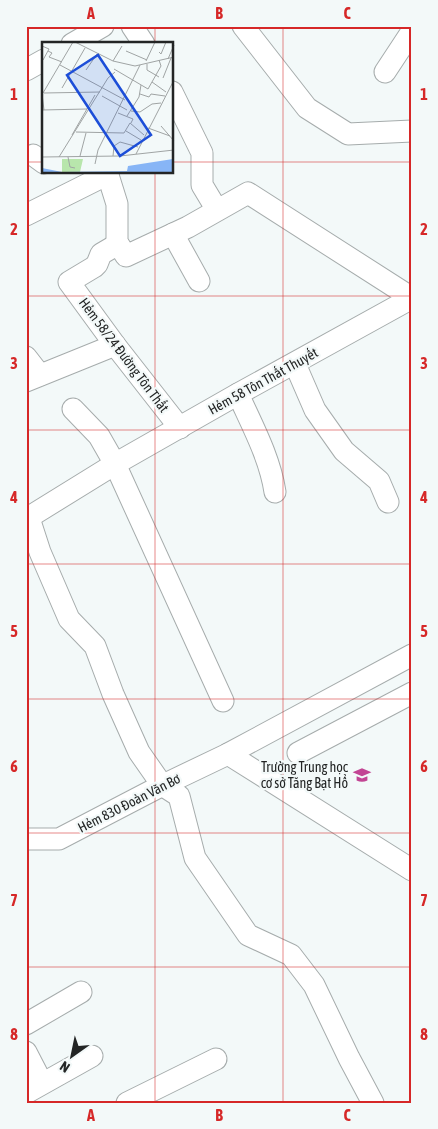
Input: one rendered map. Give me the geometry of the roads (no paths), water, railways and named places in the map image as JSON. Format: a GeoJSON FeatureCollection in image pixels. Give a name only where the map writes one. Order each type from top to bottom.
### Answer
{"type":"FeatureCollection","features":[{"type":"Feature","properties":{"kind":"street"},"geometry":{"type":"LineString","coordinates":[[132,26],[143,42]]}},
{"type":"Feature","properties":{"kind":"street"},"geometry":{"type":"LineString","coordinates":[[243,26],[307,108],[323,119],[348,134],[412,131]]}},
{"type":"Feature","properties":{"kind":"street"},"geometry":{"type":"LineString","coordinates":[[75,42],[97,28]]}},
{"type":"Feature","properties":{"kind":"street"},"geometry":{"type":"LineString","coordinates":[[385,72],[412,32]]}},
{"type":"Feature","properties":{"kind":"street"},"geometry":{"type":"LineString","coordinates":[[26,70],[42,61]]}},
{"type":"Feature","properties":{"kind":"street"},"geometry":{"type":"LineString","coordinates":[[174,96],[202,153],[202,185],[218,210]]}},
{"type":"Feature","properties":{"kind":"street"},"geometry":{"type":"LineString","coordinates":[[26,215],[105,174]]}},
{"type":"Feature","properties":{"kind":"street"},"geometry":{"type":"LineString","coordinates":[[107,174],[117,204],[117,242],[126,256],[172,234],[248,193],[412,298]]}},
{"type":"Feature","properties":{"kind":"street"},"geometry":{"type":"LineString","coordinates":[[172,234],[199,281]]}},
{"type":"Feature","properties":{"kind":"street","name":"Hẻm 58/24 Đường Tôn Thất"},"geometry":{"type":"LineString","coordinates":[[118,244],[101,254],[94,267],[69,282],[115,345],[180,428]]}},
{"type":"Feature","properties":{"kind":"street","name":"Hẻm 58 Tôn Thất Thuyết"},"geometry":{"type":"LineString","coordinates":[[28,519],[115,464],[412,298]]}},
{"type":"Feature","properties":{"kind":"street"},"geometry":{"type":"LineString","coordinates":[[26,356],[33,378],[115,345]]}},
{"type":"Feature","properties":{"kind":"street"},"geometry":{"type":"LineString","coordinates":[[295,364],[315,410],[344,451],[379,481],[388,502]]}},
{"type":"Feature","properties":{"kind":"street"},"geometry":{"type":"LineString","coordinates":[[238,394],[270,468],[275,492]]}},
{"type":"Feature","properties":{"kind":"street"},"geometry":{"type":"LineString","coordinates":[[73,409],[99,436],[115,464],[223,701]]}},
{"type":"Feature","properties":{"kind":"street"},"geometry":{"type":"LineString","coordinates":[[28,519],[70,619],[95,646],[113,694],[139,752],[162,786],[179,796],[195,858],[248,935],[291,955],[314,985],[373,1103]]}},
{"type":"Feature","properties":{"kind":"street","name":"Hẻm 830 Đoàn Văn Bơ"},"geometry":{"type":"LineString","coordinates":[[26,839],[59,839],[228,754],[412,655]]}},
{"type":"Feature","properties":{"kind":"street"},"geometry":{"type":"LineString","coordinates":[[298,753],[412,693]]}},
{"type":"Feature","properties":{"kind":"street"},"geometry":{"type":"LineString","coordinates":[[228,754],[412,870]]}},
{"type":"Feature","properties":{"kind":"street"},"geometry":{"type":"LineString","coordinates":[[26,1024],[81,992]]}},
{"type":"Feature","properties":{"kind":"street"},"geometry":{"type":"LineString","coordinates":[[26,1052],[34,1088],[92,1056]]}},
{"type":"Feature","properties":{"kind":"street"},"geometry":{"type":"LineString","coordinates":[[127,1103],[216,1059]]}},
{"type":"Feature","properties":{"kind":"place","name":"Trường Trung học cơ sở Tăng Bạt Hổ"},"geometry":{"type":"Point","coordinates":[362,775]}}]}
